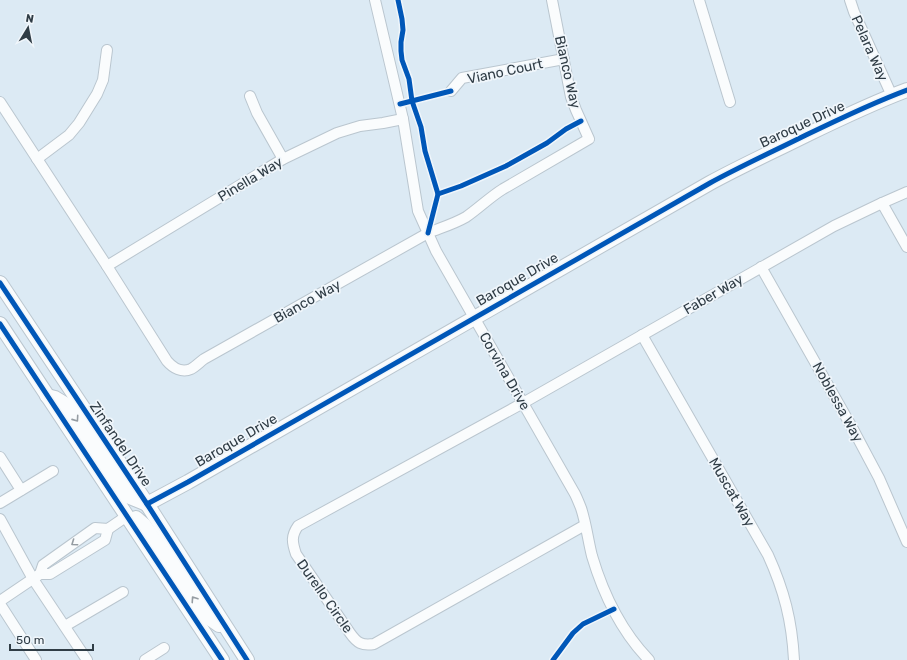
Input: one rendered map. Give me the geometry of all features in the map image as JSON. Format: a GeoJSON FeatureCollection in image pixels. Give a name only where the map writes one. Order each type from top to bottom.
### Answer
{"type":"FeatureCollection","features":[{"type":"Feature","properties":{"kind":"street","name":"Corvina Drive"},"geometry":{"type":"LineString","coordinates":[[375,0],[403,120],[418,211],[436,251],[575,494],[581,508],[598,576],[621,622],[649,660]]}},
{"type":"Feature","properties":{"kind":"street","name":"Bianco Way"},"geometry":{"type":"LineString","coordinates":[[0,102],[107,266],[167,362],[176,369],[191,369],[204,359],[428,233],[465,218],[494,194],[589,139],[576,110],[572,96],[552,0]]}},
{"type":"Feature","properties":{"kind":"street"},"geometry":{"type":"LineString","coordinates":[[699,0],[730,102]]}},
{"type":"Feature","properties":{"kind":"street","name":"Pelara Way"},"geometry":{"type":"LineString","coordinates":[[850,0],[892,96]]}},
{"type":"Feature","properties":{"kind":"street"},"geometry":{"type":"LineString","coordinates":[[37,159],[69,135],[79,123],[103,80],[107,50]]}},
{"type":"Feature","properties":{"kind":"street","name":"Viano Court"},"geometry":{"type":"LineString","coordinates":[[451,91],[462,78],[564,59]]}},
{"type":"Feature","properties":{"kind":"street","name":"Baroque Drive"},"geometry":{"type":"LineString","coordinates":[[147,504],[735,169],[844,117],[907,90]]}},
{"type":"Feature","properties":{"kind":"street"},"geometry":{"type":"LineString","coordinates":[[250,96],[257,113],[283,159]]}},
{"type":"Feature","properties":{"kind":"street","name":"Pinella Way"},"geometry":{"type":"LineString","coordinates":[[107,266],[283,159],[336,133],[360,126],[403,120]]}},
{"type":"Feature","properties":{"kind":"street","name":"Faber Way"},"geometry":{"type":"LineString","coordinates":[[524,403],[834,226],[882,202],[907,192]]}},
{"type":"Feature","properties":{"kind":"street"},"geometry":{"type":"LineString","coordinates":[[882,202],[907,247]]}},
{"type":"Feature","properties":{"kind":"street","name":"Noblessa Way"},"geometry":{"type":"LineString","coordinates":[[761,267],[879,478],[907,542]]}},
{"type":"Feature","properties":{"kind":"street","name":"Zinfandel Drive"},"geometry":{"type":"LineString","coordinates":[[0,283],[147,504],[246,660]]}},
{"type":"Feature","properties":{"kind":"street"},"geometry":{"type":"LineString","coordinates":[[0,324],[222,660]]}},
{"type":"Feature","properties":{"kind":"street","name":"Muscat Way"},"geometry":{"type":"LineString","coordinates":[[642,335],[768,555],[783,592],[790,617],[794,660]]}},
{"type":"Feature","properties":{"kind":"street"},"geometry":{"type":"LineString","coordinates":[[47,396],[55,398],[65,404],[106,463],[121,488],[130,497],[147,504]]}},
{"type":"Feature","properties":{"kind":"street","name":"Durello Circle"},"geometry":{"type":"LineString","coordinates":[[524,403],[298,526],[292,539],[296,554],[354,637],[360,643],[367,645],[374,644],[585,525]]}},
{"type":"Feature","properties":{"kind":"street"},"geometry":{"type":"LineString","coordinates":[[0,457],[21,490]]}},
{"type":"Feature","properties":{"kind":"street"},"geometry":{"type":"LineString","coordinates":[[0,503],[53,470]]}},
{"type":"Feature","properties":{"kind":"street"},"geometry":{"type":"LineString","coordinates":[[0,601],[37,577],[50,574],[105,540],[108,529],[125,514]]}},
{"type":"Feature","properties":{"kind":"street"},"geometry":{"type":"LineString","coordinates":[[125,514],[135,518],[144,525],[199,607],[209,618],[232,636]]}},
{"type":"Feature","properties":{"kind":"street"},"geometry":{"type":"LineString","coordinates":[[0,519],[87,660]]}},
{"type":"Feature","properties":{"kind":"street"},"geometry":{"type":"LineString","coordinates":[[37,577],[43,564],[95,528],[108,529]]}},
{"type":"Feature","properties":{"kind":"street"},"geometry":{"type":"LineString","coordinates":[[65,626],[123,592]]}},
{"type":"Feature","properties":{"kind":"street"},"geometry":{"type":"LineString","coordinates":[[0,604],[36,660]]}},
{"type":"Feature","properties":{"kind":"street"},"geometry":{"type":"LineString","coordinates":[[145,660],[164,648]]}},
{"type":"Feature","properties":{"kind":"cycle path"},"geometry":{"type":"LineString","coordinates":[[398,0],[403,30],[401,42],[402,60],[409,79],[412,101],[421,127],[425,151],[438,194],[428,233]]}},
{"type":"Feature","properties":{"kind":"cycle path"},"geometry":{"type":"LineString","coordinates":[[147,504],[710,183],[843,117],[907,90]]}},
{"type":"Feature","properties":{"kind":"cycle path"},"geometry":{"type":"LineString","coordinates":[[400,104],[451,91]]}},
{"type":"Feature","properties":{"kind":"cycle path"},"geometry":{"type":"LineString","coordinates":[[438,194],[461,186],[506,166],[547,143],[566,129],[581,121]]}},
{"type":"Feature","properties":{"kind":"cycle path"},"geometry":{"type":"LineString","coordinates":[[0,283],[147,504],[247,660]]}},
{"type":"Feature","properties":{"kind":"cycle path"},"geometry":{"type":"LineString","coordinates":[[0,324],[222,660]]}},
{"type":"Feature","properties":{"kind":"cycle path"},"geometry":{"type":"LineString","coordinates":[[553,660],[573,633],[583,624],[614,609]]}}]}
